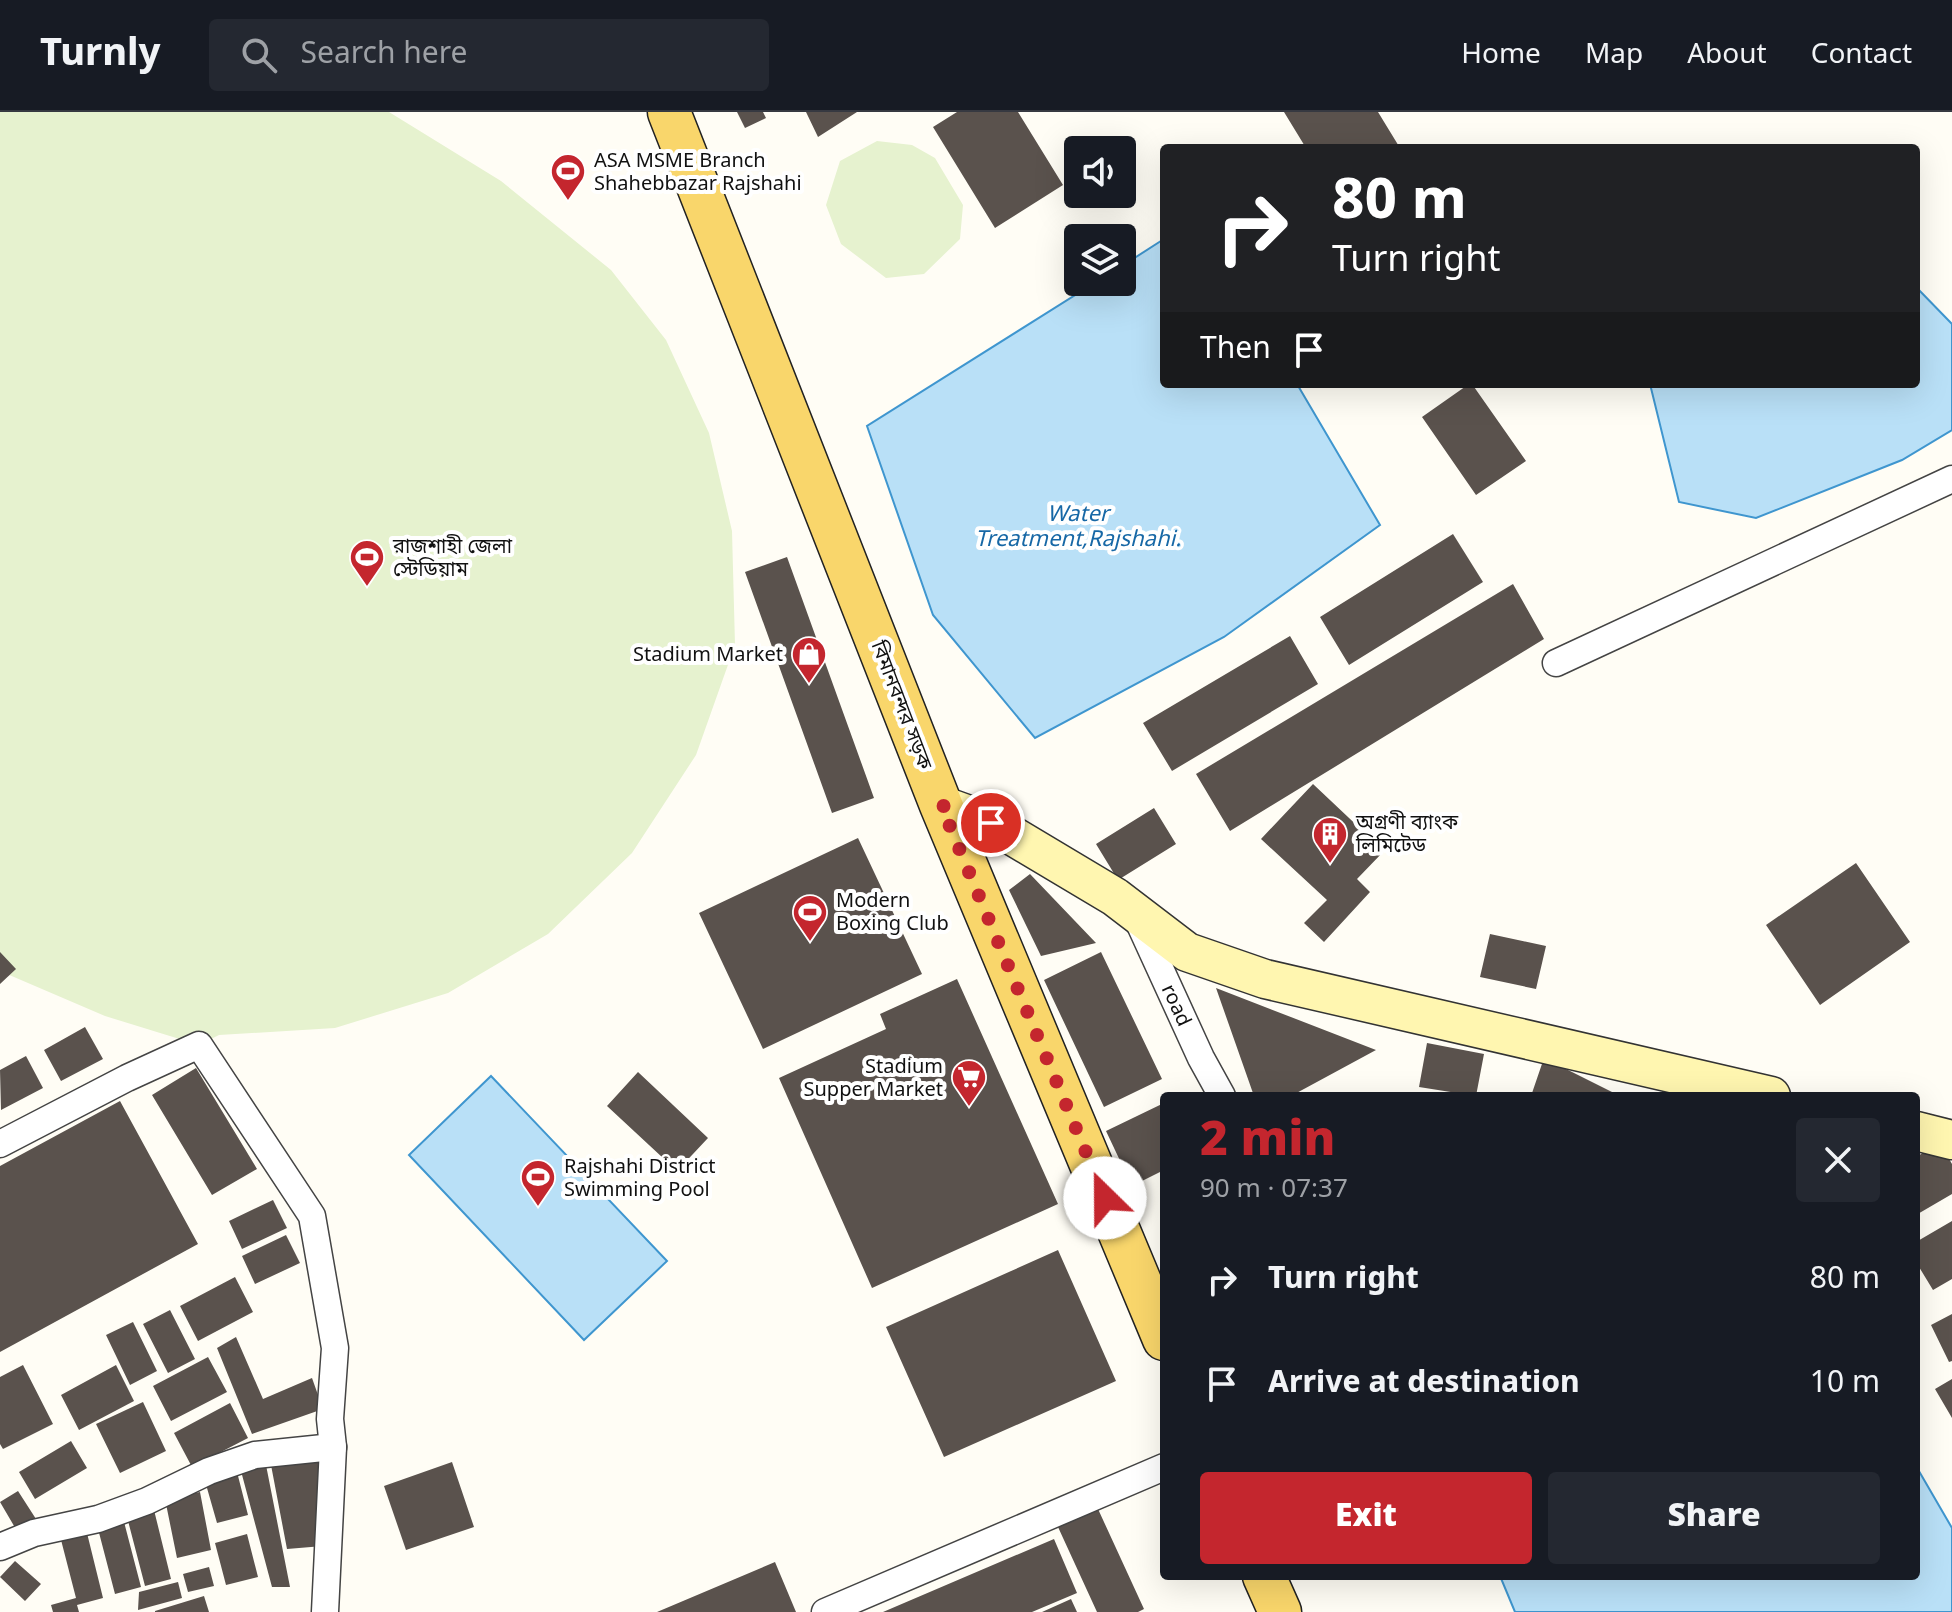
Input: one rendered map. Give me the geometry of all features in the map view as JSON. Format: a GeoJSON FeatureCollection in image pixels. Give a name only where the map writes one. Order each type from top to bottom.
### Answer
{"type":"FeatureCollection","features":[{"type":"Feature","properties":{"kind":"main road","name":"বিমানবন্দর সড়ক"},"geometry":{"type":"LineString","coordinates":[[669,112],[941,805],[1160,1329]]}},
{"type":"Feature","properties":{"kind":"main road"},"geometry":{"type":"LineString","coordinates":[[941,805],[991,823],[1115,897],[1187,952],[1265,979],[1754,1092]]}},
{"type":"Feature","properties":{"kind":"main road"},"geometry":{"type":"LineString","coordinates":[[1920,1132],[1952,1140]]}},
{"type":"Feature","properties":{"kind":"main road"},"geometry":{"type":"LineString","coordinates":[[1266,1580],[1280,1612]]}},
{"type":"Feature","properties":{"kind":"street"},"geometry":{"type":"LineString","coordinates":[[1556,663],[1952,479]]}},
{"type":"Feature","properties":{"kind":"street","name":"road"},"geometry":{"type":"LineString","coordinates":[[1135,912],[1201,1058],[1220,1092]]}},
{"type":"Feature","properties":{"kind":"street"},"geometry":{"type":"LineString","coordinates":[[0,1144],[127,1078],[199,1045],[312,1216],[335,1348],[325,1612]]}},
{"type":"Feature","properties":{"kind":"street"},"geometry":{"type":"LineString","coordinates":[[0,1547],[34,1533],[98,1519],[147,1501],[209,1471],[255,1455],[333,1447]]}},
{"type":"Feature","properties":{"kind":"street"},"geometry":{"type":"LineString","coordinates":[[825,1612],[1160,1469]]}},
{"type":"Feature","properties":{"kind":"green space","name":"রাজশাহী জেলা স্টেডিয়াম"},"geometry":{"type":"Polygon","coordinates":[[[0,112],[389,112],[501,181],[611,270],[666,340],[709,433],[732,531],[735,645],[696,755],[632,853],[548,934],[448,993],[335,1028],[219,1035],[199,1045],[105,1016],[0,971],[0,112]]]}},
{"type":"Feature","properties":{"kind":"green space"},"geometry":{"type":"Polygon","coordinates":[[[877,141],[912,145],[935,158],[963,205],[960,239],[924,274],[886,278],[841,244],[826,205],[840,161],[877,141]]]}},
{"type":"Feature","properties":{"kind":"water","name":"Water Treatment,Rajshahi."},"geometry":{"type":"Polygon","coordinates":[[[1160,242],[1160,388],[1299,388],[1380,525],[1224,637],[1035,738],[933,615],[867,426],[1074,296],[1136,296],[1136,257],[1160,242]]]}},
{"type":"Feature","properties":{"kind":"water"},"geometry":{"type":"Polygon","coordinates":[[[1920,291],[1952,324],[1952,430],[1902,460],[1756,518],[1679,502],[1651,388],[1920,388],[1920,291]]]}},
{"type":"Feature","properties":{"kind":"water","name":"Rajshahi District Swimming Pool"},"geometry":{"type":"Polygon","coordinates":[[[491,1076],[667,1261],[584,1340],[409,1155],[491,1076]]]}},
{"type":"Feature","properties":{"kind":"water"},"geometry":{"type":"Polygon","coordinates":[[[1920,1473],[1952,1528],[1952,1612],[1515,1612],[1502,1580],[1920,1580],[1920,1473]]]}},
{"type":"Feature","properties":{"kind":"building"},"geometry":{"type":"Polygon","coordinates":[[[737,112],[763,112],[766,118],[745,128],[737,112]]]}},
{"type":"Feature","properties":{"kind":"building"},"geometry":{"type":"Polygon","coordinates":[[[806,112],[857,112],[818,137],[806,112]]]}},
{"type":"Feature","properties":{"kind":"building"},"geometry":{"type":"Polygon","coordinates":[[[957,112],[1018,112],[1063,185],[995,228],[933,127],[957,112]]]}},
{"type":"Feature","properties":{"kind":"building"},"geometry":{"type":"Polygon","coordinates":[[[1284,112],[1378,112],[1398,144],[1304,144],[1284,112]]]}},
{"type":"Feature","properties":{"kind":"building"},"geometry":{"type":"Polygon","coordinates":[[[1463,388],[1475,388],[1526,461],[1476,495],[1422,417],[1463,388]]]}},
{"type":"Feature","properties":{"kind":"building"},"geometry":{"type":"Polygon","coordinates":[[[1453,534],[1483,582],[1349,665],[1320,617],[1453,534]]]}},
{"type":"Feature","properties":{"kind":"building","name":"Stadium Market"},"geometry":{"type":"Polygon","coordinates":[[[787,557],[874,798],[832,813],[745,572],[787,557]]]}},
{"type":"Feature","properties":{"kind":"building"},"geometry":{"type":"Polygon","coordinates":[[[1513,584],[1544,639],[1230,831],[1196,774],[1513,584]]]}},
{"type":"Feature","properties":{"kind":"building"},"geometry":{"type":"Polygon","coordinates":[[[1290,636],[1318,684],[1172,771],[1143,723],[1290,636]]]}},
{"type":"Feature","properties":{"kind":"building","name":"অগ্রণী ব্যাংক লিমিটেড"},"geometry":{"type":"Polygon","coordinates":[[[1313,784],[1384,851],[1357,879],[1370,892],[1324,942],[1304,923],[1327,900],[1261,839],[1313,784]]]}},
{"type":"Feature","properties":{"kind":"building"},"geometry":{"type":"Polygon","coordinates":[[[1154,808],[1176,844],[1118,880],[1096,844],[1154,808]]]}},
{"type":"Feature","properties":{"kind":"building","name":"Modern Boxing Club"},"geometry":{"type":"Polygon","coordinates":[[[858,838],[922,974],[763,1049],[699,913],[858,838]]]}},
{"type":"Feature","properties":{"kind":"building"},"geometry":{"type":"Polygon","coordinates":[[[1856,863],[1910,942],[1820,1005],[1766,925],[1856,863]]]}},
{"type":"Feature","properties":{"kind":"building"},"geometry":{"type":"Polygon","coordinates":[[[1030,874],[1096,943],[1041,956],[1009,890],[1030,874]]]}},
{"type":"Feature","properties":{"kind":"building"},"geometry":{"type":"Polygon","coordinates":[[[1490,934],[1546,946],[1536,989],[1480,977],[1490,934]]]}},
{"type":"Feature","properties":{"kind":"building"},"geometry":{"type":"Polygon","coordinates":[[[0,952],[16,969],[0,984],[0,952]]]}},
{"type":"Feature","properties":{"kind":"building"},"geometry":{"type":"Polygon","coordinates":[[[1101,952],[1162,1079],[1104,1107],[1044,980],[1101,952]]]}},
{"type":"Feature","properties":{"kind":"building"},"geometry":{"type":"Polygon","coordinates":[[[957,979],[1058,1204],[872,1288],[779,1078],[886,1029],[880,1014],[957,979]]]}},
{"type":"Feature","properties":{"kind":"building"},"geometry":{"type":"Polygon","coordinates":[[[1216,988],[1376,1050],[1298,1092],[1253,1092],[1216,988]]]}},
{"type":"Feature","properties":{"kind":"building"},"geometry":{"type":"Polygon","coordinates":[[[85,1027],[103,1059],[61,1081],[44,1050],[85,1027]]]}},
{"type":"Feature","properties":{"kind":"building"},"geometry":{"type":"Polygon","coordinates":[[[1427,1043],[1484,1054],[1477,1092],[1419,1087],[1427,1043]]]}},
{"type":"Feature","properties":{"kind":"building"},"geometry":{"type":"Polygon","coordinates":[[[26,1056],[43,1088],[1,1110],[0,1070],[26,1056]]]}},
{"type":"Feature","properties":{"kind":"building"},"geometry":{"type":"Polygon","coordinates":[[[1544,1058],[1612,1092],[1532,1092],[1544,1058]]]}},
{"type":"Feature","properties":{"kind":"building"},"geometry":{"type":"Polygon","coordinates":[[[196,1068],[257,1169],[212,1195],[152,1095],[196,1068]]]}},
{"type":"Feature","properties":{"kind":"building"},"geometry":{"type":"Polygon","coordinates":[[[638,1072],[708,1138],[677,1171],[607,1106],[638,1072]]]}},
{"type":"Feature","properties":{"kind":"building"},"geometry":{"type":"Polygon","coordinates":[[[120,1101],[198,1244],[0,1352],[0,1166],[120,1101]]]}},
{"type":"Feature","properties":{"kind":"building"},"geometry":{"type":"Polygon","coordinates":[[[1160,1105],[1160,1172],[1132,1186],[1106,1131],[1160,1105]]]}},
{"type":"Feature","properties":{"kind":"building"},"geometry":{"type":"Polygon","coordinates":[[[1940,1143],[1952,1164],[1952,1194],[1920,1213],[1920,1155],[1940,1143]]]}},
{"type":"Feature","properties":{"kind":"building"},"geometry":{"type":"Polygon","coordinates":[[[273,1200],[287,1228],[242,1249],[229,1221],[273,1200]]]}},
{"type":"Feature","properties":{"kind":"building"},"geometry":{"type":"Polygon","coordinates":[[[1952,1221],[1952,1279],[1933,1290],[1920,1269],[1920,1240],[1952,1221]]]}},
{"type":"Feature","properties":{"kind":"building"},"geometry":{"type":"Polygon","coordinates":[[[286,1235],[300,1263],[255,1284],[242,1256],[286,1235]]]}},
{"type":"Feature","properties":{"kind":"building"},"geometry":{"type":"Polygon","coordinates":[[[1058,1250],[1116,1381],[944,1457],[886,1327],[1058,1250]]]}},
{"type":"Feature","properties":{"kind":"building"},"geometry":{"type":"Polygon","coordinates":[[[235,1277],[253,1312],[198,1341],[180,1306],[235,1277]]]}},
{"type":"Feature","properties":{"kind":"building"},"geometry":{"type":"Polygon","coordinates":[[[170,1310],[195,1359],[168,1373],[143,1324],[170,1310]]]}},
{"type":"Feature","properties":{"kind":"building"},"geometry":{"type":"Polygon","coordinates":[[[1952,1314],[1952,1361],[1949,1362],[1931,1325],[1952,1314]]]}},
{"type":"Feature","properties":{"kind":"building"},"geometry":{"type":"Polygon","coordinates":[[[133,1322],[157,1371],[130,1385],[106,1335],[133,1322]]]}},
{"type":"Feature","properties":{"kind":"building"},"geometry":{"type":"Polygon","coordinates":[[[236,1337],[263,1399],[312,1378],[323,1409],[252,1434],[217,1348],[236,1337]]]}},
{"type":"Feature","properties":{"kind":"building"},"geometry":{"type":"Polygon","coordinates":[[[208,1357],[227,1392],[171,1421],[153,1386],[208,1357]]]}},
{"type":"Feature","properties":{"kind":"building"},"geometry":{"type":"Polygon","coordinates":[[[23,1365],[53,1424],[3,1449],[0,1444],[0,1377],[23,1365]]]}},
{"type":"Feature","properties":{"kind":"building"},"geometry":{"type":"Polygon","coordinates":[[[116,1365],[134,1401],[79,1430],[61,1395],[116,1365]]]}},
{"type":"Feature","properties":{"kind":"building"},"geometry":{"type":"Polygon","coordinates":[[[1952,1379],[1952,1418],[1935,1389],[1952,1379]]]}},
{"type":"Feature","properties":{"kind":"building"},"geometry":{"type":"Polygon","coordinates":[[[143,1402],[166,1451],[120,1473],[96,1424],[143,1402]]]}},
{"type":"Feature","properties":{"kind":"building"},"geometry":{"type":"Polygon","coordinates":[[[230,1403],[248,1438],[192,1467],[174,1433],[230,1403]]]}},
{"type":"Feature","properties":{"kind":"building"},"geometry":{"type":"Polygon","coordinates":[[[71,1441],[87,1468],[35,1499],[19,1472],[71,1441]]]}},
{"type":"Feature","properties":{"kind":"building"},"geometry":{"type":"Polygon","coordinates":[[[321,1456],[323,1546],[287,1549],[271,1465],[321,1456]]]}},
{"type":"Feature","properties":{"kind":"building"},"geometry":{"type":"Polygon","coordinates":[[[452,1462],[474,1527],[406,1550],[384,1486],[452,1462]]]}},
{"type":"Feature","properties":{"kind":"building"},"geometry":{"type":"Polygon","coordinates":[[[266,1465],[290,1587],[272,1587],[241,1471],[266,1465]]]}},
{"type":"Feature","properties":{"kind":"building"},"geometry":{"type":"Polygon","coordinates":[[[237,1472],[248,1515],[217,1523],[205,1481],[237,1472]]]}},
{"type":"Feature","properties":{"kind":"building"},"geometry":{"type":"Polygon","coordinates":[[[18,1491],[36,1519],[17,1531],[0,1502],[18,1491]]]}},
{"type":"Feature","properties":{"kind":"building"},"geometry":{"type":"Polygon","coordinates":[[[200,1492],[211,1550],[177,1558],[165,1499],[200,1492]]]}},
{"type":"Feature","properties":{"kind":"building"},"geometry":{"type":"Polygon","coordinates":[[[1098,1509],[1144,1609],[1138,1612],[1097,1612],[1058,1527],[1098,1509]]]}},
{"type":"Feature","properties":{"kind":"building"},"geometry":{"type":"Polygon","coordinates":[[[154,1510],[171,1579],[145,1586],[127,1517],[154,1510]]]}},
{"type":"Feature","properties":{"kind":"building"},"geometry":{"type":"Polygon","coordinates":[[[123,1518],[141,1587],[115,1594],[97,1525],[123,1518]]]}},
{"type":"Feature","properties":{"kind":"building"},"geometry":{"type":"Polygon","coordinates":[[[86,1529],[103,1598],[77,1605],[79,1612],[53,1612],[51,1605],[76,1598],[60,1536],[86,1529]]]}},
{"type":"Feature","properties":{"kind":"building"},"geometry":{"type":"Polygon","coordinates":[[[247,1534],[258,1577],[226,1585],[215,1543],[247,1534]]]}},
{"type":"Feature","properties":{"kind":"building"},"geometry":{"type":"Polygon","coordinates":[[[1054,1539],[1077,1593],[1032,1612],[883,1612],[1054,1539]]]}},
{"type":"Feature","properties":{"kind":"building"},"geometry":{"type":"Polygon","coordinates":[[[15,1561],[41,1584],[25,1601],[0,1577],[15,1561]]]}},
{"type":"Feature","properties":{"kind":"building"},"geometry":{"type":"Polygon","coordinates":[[[775,1562],[796,1612],[657,1612],[775,1562]]]}},
{"type":"Feature","properties":{"kind":"building"},"geometry":{"type":"Polygon","coordinates":[[[209,1567],[214,1586],[188,1592],[183,1574],[209,1567]]]}},
{"type":"Feature","properties":{"kind":"building"},"geometry":{"type":"Polygon","coordinates":[[[178,1582],[182,1598],[138,1610],[139,1592],[178,1582]]]}},
{"type":"Feature","properties":{"kind":"building"},"geometry":{"type":"Polygon","coordinates":[[[204,1596],[209,1612],[155,1612],[155,1611],[204,1596]]]}},
{"type":"Feature","properties":{"kind":"building"},"geometry":{"type":"Polygon","coordinates":[[[1071,1599],[1077,1612],[1042,1612],[1071,1599]]]}},
{"type":"Feature","properties":{"kind":"place","name":"ASA MSME Branch Shahebbazar Rajshahi"},"geometry":{"type":"Point","coordinates":[568,202]}},
{"type":"Feature","properties":{"kind":"place","name":"রাজশাহী জেলা স্টেডিয়াম"},"geometry":{"type":"Point","coordinates":[367,588]}},
{"type":"Feature","properties":{"kind":"place","name":"Stadium Market"},"geometry":{"type":"Point","coordinates":[809,685]}},
{"type":"Feature","properties":{"kind":"place","name":"অগ্রণী ব্যাংক লিমিটেড"},"geometry":{"type":"Point","coordinates":[1330,865]}},
{"type":"Feature","properties":{"kind":"place","name":"Modern Boxing Club"},"geometry":{"type":"Point","coordinates":[810,943]}},
{"type":"Feature","properties":{"kind":"place","name":"Stadium Supper Market"},"geometry":{"type":"Point","coordinates":[969,1108]}},
{"type":"Feature","properties":{"kind":"place","name":"Rajshahi District Swimming Pool"},"geometry":{"type":"Point","coordinates":[538,1208]}},
{"type":"Feature","properties":{"kind":"route"},"geometry":{"type":"LineString","coordinates":[[991,823],[941,805],[1105,1198]]}}]}
